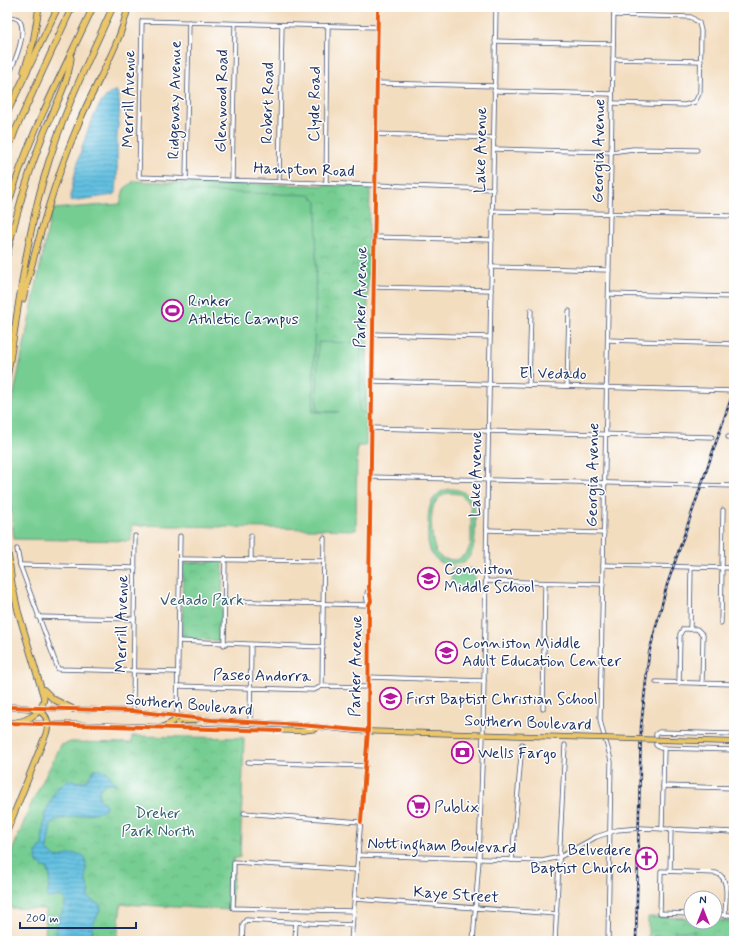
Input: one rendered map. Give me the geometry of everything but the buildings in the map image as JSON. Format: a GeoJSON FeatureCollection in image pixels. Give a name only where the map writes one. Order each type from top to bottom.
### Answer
{"type":"FeatureCollection","features":[{"type":"Feature","properties":{"kind":"highway"},"geometry":{"type":"LineString","coordinates":[[14,98],[32,48],[39,7]]}},
{"type":"Feature","properties":{"kind":"highway"},"geometry":{"type":"LineString","coordinates":[[7,113],[58,7]]}},
{"type":"Feature","properties":{"kind":"highway"},"geometry":{"type":"LineString","coordinates":[[7,154],[15,131],[72,7]]}},
{"type":"Feature","properties":{"kind":"highway"},"geometry":{"type":"LineString","coordinates":[[7,209],[30,142],[93,7]]}},
{"type":"Feature","properties":{"kind":"highway"},"geometry":{"type":"LineString","coordinates":[[7,378],[35,214],[52,150],[77,84],[113,7]]}},
{"type":"Feature","properties":{"kind":"highway"},"geometry":{"type":"LineString","coordinates":[[16,322],[53,188],[88,102],[116,45],[128,7]]}},
{"type":"Feature","properties":{"kind":"highway"},"geometry":{"type":"LineString","coordinates":[[7,255],[28,178],[42,137],[69,70],[72,53]]}},
{"type":"Feature","properties":{"kind":"highway"},"geometry":{"type":"LineString","coordinates":[[7,544],[16,604],[44,698],[41,710],[35,715],[15,723]]}},
{"type":"Feature","properties":{"kind":"highway"},"geometry":{"type":"LineString","coordinates":[[41,686],[53,699],[73,709]]}},
{"type":"Feature","properties":{"kind":"highway"},"geometry":{"type":"LineString","coordinates":[[7,707],[30,707],[41,710],[48,724],[46,734],[7,831]]}},
{"type":"Feature","properties":{"kind":"highway","name":"Southern Boulevard"},"geometry":{"type":"LineString","coordinates":[[7,723],[15,723]]}},
{"type":"Feature","properties":{"kind":"main road","name":"Southern Boulevard"},"geometry":{"type":"LineString","coordinates":[[41,710],[73,709],[133,711],[199,718],[368,731],[734,742]]}},
{"type":"Feature","properties":{"kind":"main road"},"geometry":{"type":"LineString","coordinates":[[158,728],[168,725],[177,716]]}},
{"type":"Feature","properties":{"kind":"main road"},"geometry":{"type":"LineString","coordinates":[[177,728],[178,723],[181,720],[193,721],[199,718]]}},
{"type":"Feature","properties":{"kind":"main road"},"geometry":{"type":"LineString","coordinates":[[228,729],[250,722]]}},
{"type":"Feature","properties":{"kind":"main road","name":"Southern Boulevard"},"geometry":{"type":"LineString","coordinates":[[15,723],[301,731],[322,728]]}},
{"type":"Feature","properties":{"kind":"street","name":"Parker Avenue"},"geometry":{"type":"LineString","coordinates":[[352,941],[368,731],[367,687],[369,606],[371,601],[369,588],[378,7]]}},
{"type":"Feature","properties":{"kind":"street","name":"Lake Avenue"},"geometry":{"type":"LineString","coordinates":[[473,941],[479,859],[483,735],[496,7]]}},
{"type":"Feature","properties":{"kind":"street","name":"Georgia Avenue"},"geometry":{"type":"LineString","coordinates":[[608,941],[611,762],[610,751],[601,728],[600,719],[614,7]]}},
{"type":"Feature","properties":{"kind":"street"},"geometry":{"type":"LineString","coordinates":[[612,103],[685,105],[693,103],[697,100],[700,92],[701,28],[697,21],[688,17],[614,14]]}},
{"type":"Feature","properties":{"kind":"street"},"geometry":{"type":"LineString","coordinates":[[7,17],[15,17],[19,20],[22,26],[21,42],[7,80]]}},
{"type":"Feature","properties":{"kind":"street","name":"Merrill Avenue"},"geometry":{"type":"LineString","coordinates":[[139,177],[142,21],[188,22]]}},
{"type":"Feature","properties":{"kind":"street"},"geometry":{"type":"LineString","coordinates":[[188,22],[377,27]]}},
{"type":"Feature","properties":{"kind":"street","name":"Ridgeway Avenue"},"geometry":{"type":"LineString","coordinates":[[186,178],[188,22]]}},
{"type":"Feature","properties":{"kind":"street","name":"Glenwood Road"},"geometry":{"type":"LineString","coordinates":[[232,180],[235,24]]}},
{"type":"Feature","properties":{"kind":"street","name":"Robert Road"},"geometry":{"type":"LineString","coordinates":[[279,181],[282,25]]}},
{"type":"Feature","properties":{"kind":"street","name":"Clyde Road"},"geometry":{"type":"LineString","coordinates":[[326,182],[328,26]]}},
{"type":"Feature","properties":{"kind":"street"},"geometry":{"type":"LineString","coordinates":[[495,41],[613,44]]}},
{"type":"Feature","properties":{"kind":"street"},"geometry":{"type":"LineString","coordinates":[[613,59],[700,61]]}},
{"type":"Feature","properties":{"kind":"street"},"geometry":{"type":"LineString","coordinates":[[377,83],[612,94]]}},
{"type":"Feature","properties":{"kind":"street"},"geometry":{"type":"LineString","coordinates":[[376,134],[494,138]]}},
{"type":"Feature","properties":{"kind":"street"},"geometry":{"type":"LineString","coordinates":[[494,149],[611,152],[633,149],[697,150]]}},
{"type":"Feature","properties":{"kind":"street","name":"Hampton Road"},"geometry":{"type":"LineString","coordinates":[[139,177],[326,182],[493,189]]}},
{"type":"Feature","properties":{"kind":"street"},"geometry":{"type":"LineString","coordinates":[[492,211],[734,216]]}},
{"type":"Feature","properties":{"kind":"street"},"geometry":{"type":"LineString","coordinates":[[374,237],[492,240]]}},
{"type":"Feature","properties":{"kind":"street"},"geometry":{"type":"LineString","coordinates":[[492,267],[609,270]]}},
{"type":"Feature","properties":{"kind":"street"},"geometry":{"type":"LineString","coordinates":[[374,287],[491,290]]}},
{"type":"Feature","properties":{"kind":"street"},"geometry":{"type":"LineString","coordinates":[[609,294],[734,297]]}},
{"type":"Feature","properties":{"kind":"street"},"geometry":{"type":"LineString","coordinates":[[529,385],[530,310]]}},
{"type":"Feature","properties":{"kind":"street"},"geometry":{"type":"LineString","coordinates":[[567,386],[569,311]]}},
{"type":"Feature","properties":{"kind":"street"},"geometry":{"type":"LineString","coordinates":[[373,334],[490,337]]}},
{"type":"Feature","properties":{"kind":"street"},"geometry":{"type":"LineString","coordinates":[[608,340],[734,344]]}},
{"type":"Feature","properties":{"kind":"street","name":"El Vedado"},"geometry":{"type":"LineString","coordinates":[[372,381],[734,391]]}},
{"type":"Feature","properties":{"kind":"street"},"geometry":{"type":"LineString","coordinates":[[371,428],[712,437]]}},
{"type":"Feature","properties":{"kind":"street"},"geometry":{"type":"LineString","coordinates":[[728,437],[734,438]]}},
{"type":"Feature","properties":{"kind":"street"},"geometry":{"type":"LineString","coordinates":[[371,477],[734,486]]}},
{"type":"Feature","properties":{"kind":"street"},"geometry":{"type":"LineString","coordinates":[[721,623],[723,510]]}},
{"type":"Feature","properties":{"kind":"street"},"geometry":{"type":"LineString","coordinates":[[487,530],[604,533]]}},
{"type":"Feature","properties":{"kind":"street","name":"Merrill Avenue"},"geometry":{"type":"LineString","coordinates":[[133,711],[136,536]]}},
{"type":"Feature","properties":{"kind":"street"},"geometry":{"type":"LineString","coordinates":[[177,716],[180,536]]}},
{"type":"Feature","properties":{"kind":"street"},"geometry":{"type":"LineString","coordinates":[[251,536],[251,559]]}},
{"type":"Feature","properties":{"kind":"street"},"geometry":{"type":"LineString","coordinates":[[322,686],[324,538]]}},
{"type":"Feature","properties":{"kind":"street"},"geometry":{"type":"LineString","coordinates":[[17,549],[20,565],[58,668],[178,672]]}},
{"type":"Feature","properties":{"kind":"street"},"geometry":{"type":"LineString","coordinates":[[224,644],[225,558]]}},
{"type":"Feature","properties":{"kind":"street"},"geometry":{"type":"LineString","coordinates":[[180,559],[225,558],[324,561]]}},
{"type":"Feature","properties":{"kind":"street"},"geometry":{"type":"LineString","coordinates":[[20,565],[135,568]]}},
{"type":"Feature","properties":{"kind":"street"},"geometry":{"type":"LineString","coordinates":[[604,565],[734,568]]}},
{"type":"Feature","properties":{"kind":"street"},"geometry":{"type":"LineString","coordinates":[[690,629],[691,567]]}},
{"type":"Feature","properties":{"kind":"street"},"geometry":{"type":"LineString","coordinates":[[486,581],[603,584]]}},
{"type":"Feature","properties":{"kind":"street"},"geometry":{"type":"LineString","coordinates":[[543,709],[545,583]]}},
{"type":"Feature","properties":{"kind":"street"},"geometry":{"type":"LineString","coordinates":[[224,601],[369,606]]}},
{"type":"Feature","properties":{"kind":"street"},"geometry":{"type":"LineString","coordinates":[[38,617],[134,619]]}},
{"type":"Feature","properties":{"kind":"street"},"geometry":{"type":"LineString","coordinates":[[679,683],[680,634],[683,629],[700,630],[703,635],[702,683]]}},
{"type":"Feature","properties":{"kind":"street"},"geometry":{"type":"LineString","coordinates":[[179,641],[323,647]]}},
{"type":"Feature","properties":{"kind":"street"},"geometry":{"type":"LineString","coordinates":[[250,722],[251,645]]}},
{"type":"Feature","properties":{"kind":"street"},"geometry":{"type":"LineString","coordinates":[[368,677],[484,681]]}},
{"type":"Feature","properties":{"kind":"street"},"geometry":{"type":"LineString","coordinates":[[656,682],[734,684]]}},
{"type":"Feature","properties":{"kind":"street","name":"Paseo Andorra"},"geometry":{"type":"LineString","coordinates":[[178,686],[314,690],[322,686],[367,687]]}},
{"type":"Feature","properties":{"kind":"street"},"geometry":{"type":"LineString","coordinates":[[734,734],[657,733],[656,745],[664,748],[734,750]]}},
{"type":"Feature","properties":{"kind":"street"},"geometry":{"type":"LineString","coordinates":[[512,860],[520,748],[522,744]]}},
{"type":"Feature","properties":{"kind":"street"},"geometry":{"type":"LineString","coordinates":[[555,941],[566,745]]}},
{"type":"Feature","properties":{"kind":"street"},"geometry":{"type":"LineString","coordinates":[[662,829],[664,748]]}},
{"type":"Feature","properties":{"kind":"street"},"geometry":{"type":"LineString","coordinates":[[248,762],[366,766]]}},
{"type":"Feature","properties":{"kind":"street"},"geometry":{"type":"LineString","coordinates":[[663,786],[734,788]]}},
{"type":"Feature","properties":{"kind":"street"},"geometry":{"type":"LineString","coordinates":[[244,813],[361,822]]}},
{"type":"Feature","properties":{"kind":"street","name":"Nottingham Boulevard"},"geometry":{"type":"LineString","coordinates":[[358,855],[542,861],[560,857],[610,831],[626,829],[662,829],[734,832]]}},
{"type":"Feature","properties":{"kind":"street"},"geometry":{"type":"LineString","coordinates":[[670,872],[671,830]]}},
{"type":"Feature","properties":{"kind":"street"},"geometry":{"type":"LineString","coordinates":[[354,911],[233,908],[234,862],[242,861],[357,870]]}},
{"type":"Feature","properties":{"kind":"street"},"geometry":{"type":"LineString","coordinates":[[683,914],[660,914],[661,871],[716,873],[721,875],[725,881],[725,915],[734,915]]}},
{"type":"Feature","properties":{"kind":"street","name":"Kaye Street"},"geometry":{"type":"LineString","coordinates":[[355,900],[557,914]]}},
{"type":"Feature","properties":{"kind":"street"},"geometry":{"type":"LineString","coordinates":[[242,941],[243,924],[246,920],[353,925]]}},
{"type":"Feature","properties":{"kind":"street"},"geometry":{"type":"LineString","coordinates":[[295,941],[296,922]]}},
{"type":"Feature","properties":{"kind":"green space","name":"Rinker Athletic Campus"},"geometry":{"type":"Polygon","coordinates":[[[134,181],[182,183],[182,191],[310,195],[317,202],[313,412],[340,412],[317,411],[318,342],[361,343],[359,412],[366,413],[366,446],[357,446],[356,530],[132,525],[131,541],[14,539],[7,469],[7,427],[52,209],[120,204],[124,189],[134,181]]]}},
{"type":"Feature","properties":{"kind":"green space"},"geometry":{"type":"Polygon","coordinates":[[[182,183],[367,186],[370,190],[366,413],[313,412],[316,202],[181,191],[182,183]]]}},
{"type":"Feature","properties":{"kind":"green space"},"geometry":{"type":"Polygon","coordinates":[[[449,489],[459,490],[472,500],[474,505],[474,546],[467,560],[460,564],[447,564],[440,562],[436,559],[429,548],[429,509],[434,499],[442,491],[449,489]],[[448,493],[440,497],[433,507],[431,521],[432,537],[438,555],[443,559],[457,560],[467,553],[471,543],[471,507],[460,494],[448,493]]]}},
{"type":"Feature","properties":{"kind":"green space","name":"Vedado Park"},"geometry":{"type":"Polygon","coordinates":[[[220,560],[223,563],[221,641],[182,638],[183,563],[220,560]]]}},
{"type":"Feature","properties":{"kind":"green space"},"geometry":{"type":"Polygon","coordinates":[[[452,568],[475,569],[474,587],[451,586],[452,568]]]}},
{"type":"Feature","properties":{"kind":"green space","name":"Dreher Park North"},"geometry":{"type":"Polygon","coordinates":[[[132,736],[244,738],[240,857],[234,859],[231,910],[121,904],[117,941],[45,941],[46,909],[7,908],[7,864],[31,804],[61,745],[71,742],[132,743],[132,736]]]}},
{"type":"Feature","properties":{"kind":"green space"},"geometry":{"type":"Polygon","coordinates":[[[648,917],[683,918],[683,930],[723,930],[723,920],[734,921],[734,941],[648,941],[648,917]]]}},
{"type":"Feature","properties":{"kind":"green space"},"geometry":{"type":"Polygon","coordinates":[[[675,931],[694,931],[694,941],[675,941],[675,931]]]}},
{"type":"Feature","properties":{"kind":"green space"},"geometry":{"type":"Polygon","coordinates":[[[654,935],[674,936],[674,941],[654,941],[654,935]]]}},
{"type":"Feature","properties":{"kind":"water"},"geometry":{"type":"Polygon","coordinates":[[[116,90],[120,113],[117,137],[116,193],[114,195],[70,201],[78,161],[89,128],[101,102],[109,94],[116,90]]]}},
{"type":"Feature","properties":{"kind":"water"},"geometry":{"type":"Polygon","coordinates":[[[95,769],[106,771],[117,785],[113,783],[105,783],[99,790],[99,799],[105,803],[106,809],[103,811],[55,820],[51,824],[47,849],[56,858],[80,854],[84,857],[86,861],[86,883],[90,891],[88,896],[91,900],[100,905],[101,910],[93,925],[93,941],[57,941],[56,925],[66,903],[62,896],[47,898],[50,878],[48,869],[37,863],[36,853],[42,845],[45,814],[57,788],[70,779],[77,782],[86,781],[95,769]]]}},
{"type":"Feature","properties":{"kind":"railway"},"geometry":{"type":"LineString","coordinates":[[636,941],[641,727],[649,653],[667,585],[734,390]]}},
{"type":"Feature","properties":{"kind":"cycle path"},"geometry":{"type":"LineString","coordinates":[[361,822],[368,731],[369,605],[371,601],[369,588],[378,7]]}},
{"type":"Feature","properties":{"kind":"cycle path"},"geometry":{"type":"LineString","coordinates":[[7,707],[133,711],[212,720],[301,725],[368,731]]}},
{"type":"Feature","properties":{"kind":"cycle path"},"geometry":{"type":"LineString","coordinates":[[7,723],[280,731]]}},
{"type":"Feature","properties":{"kind":"place","name":"Rinker Athletic Campus"},"geometry":{"type":"Point","coordinates":[173,310]}},
{"type":"Feature","properties":{"kind":"place","name":"Conniston Middle School"},"geometry":{"type":"Point","coordinates":[428,578]}},
{"type":"Feature","properties":{"kind":"place","name":"Conniston Middle Adult Education Center"},"geometry":{"type":"Point","coordinates":[447,652]}},
{"type":"Feature","properties":{"kind":"place","name":"First Baptist Christian School"},"geometry":{"type":"Point","coordinates":[390,699]}},
{"type":"Feature","properties":{"kind":"place","name":"Wells Fargo"},"geometry":{"type":"Point","coordinates":[462,753]}},
{"type":"Feature","properties":{"kind":"place","name":"Publix"},"geometry":{"type":"Point","coordinates":[418,807]}},
{"type":"Feature","properties":{"kind":"place","name":"Belvedere Baptist Church"},"geometry":{"type":"Point","coordinates":[647,859]}}]}
